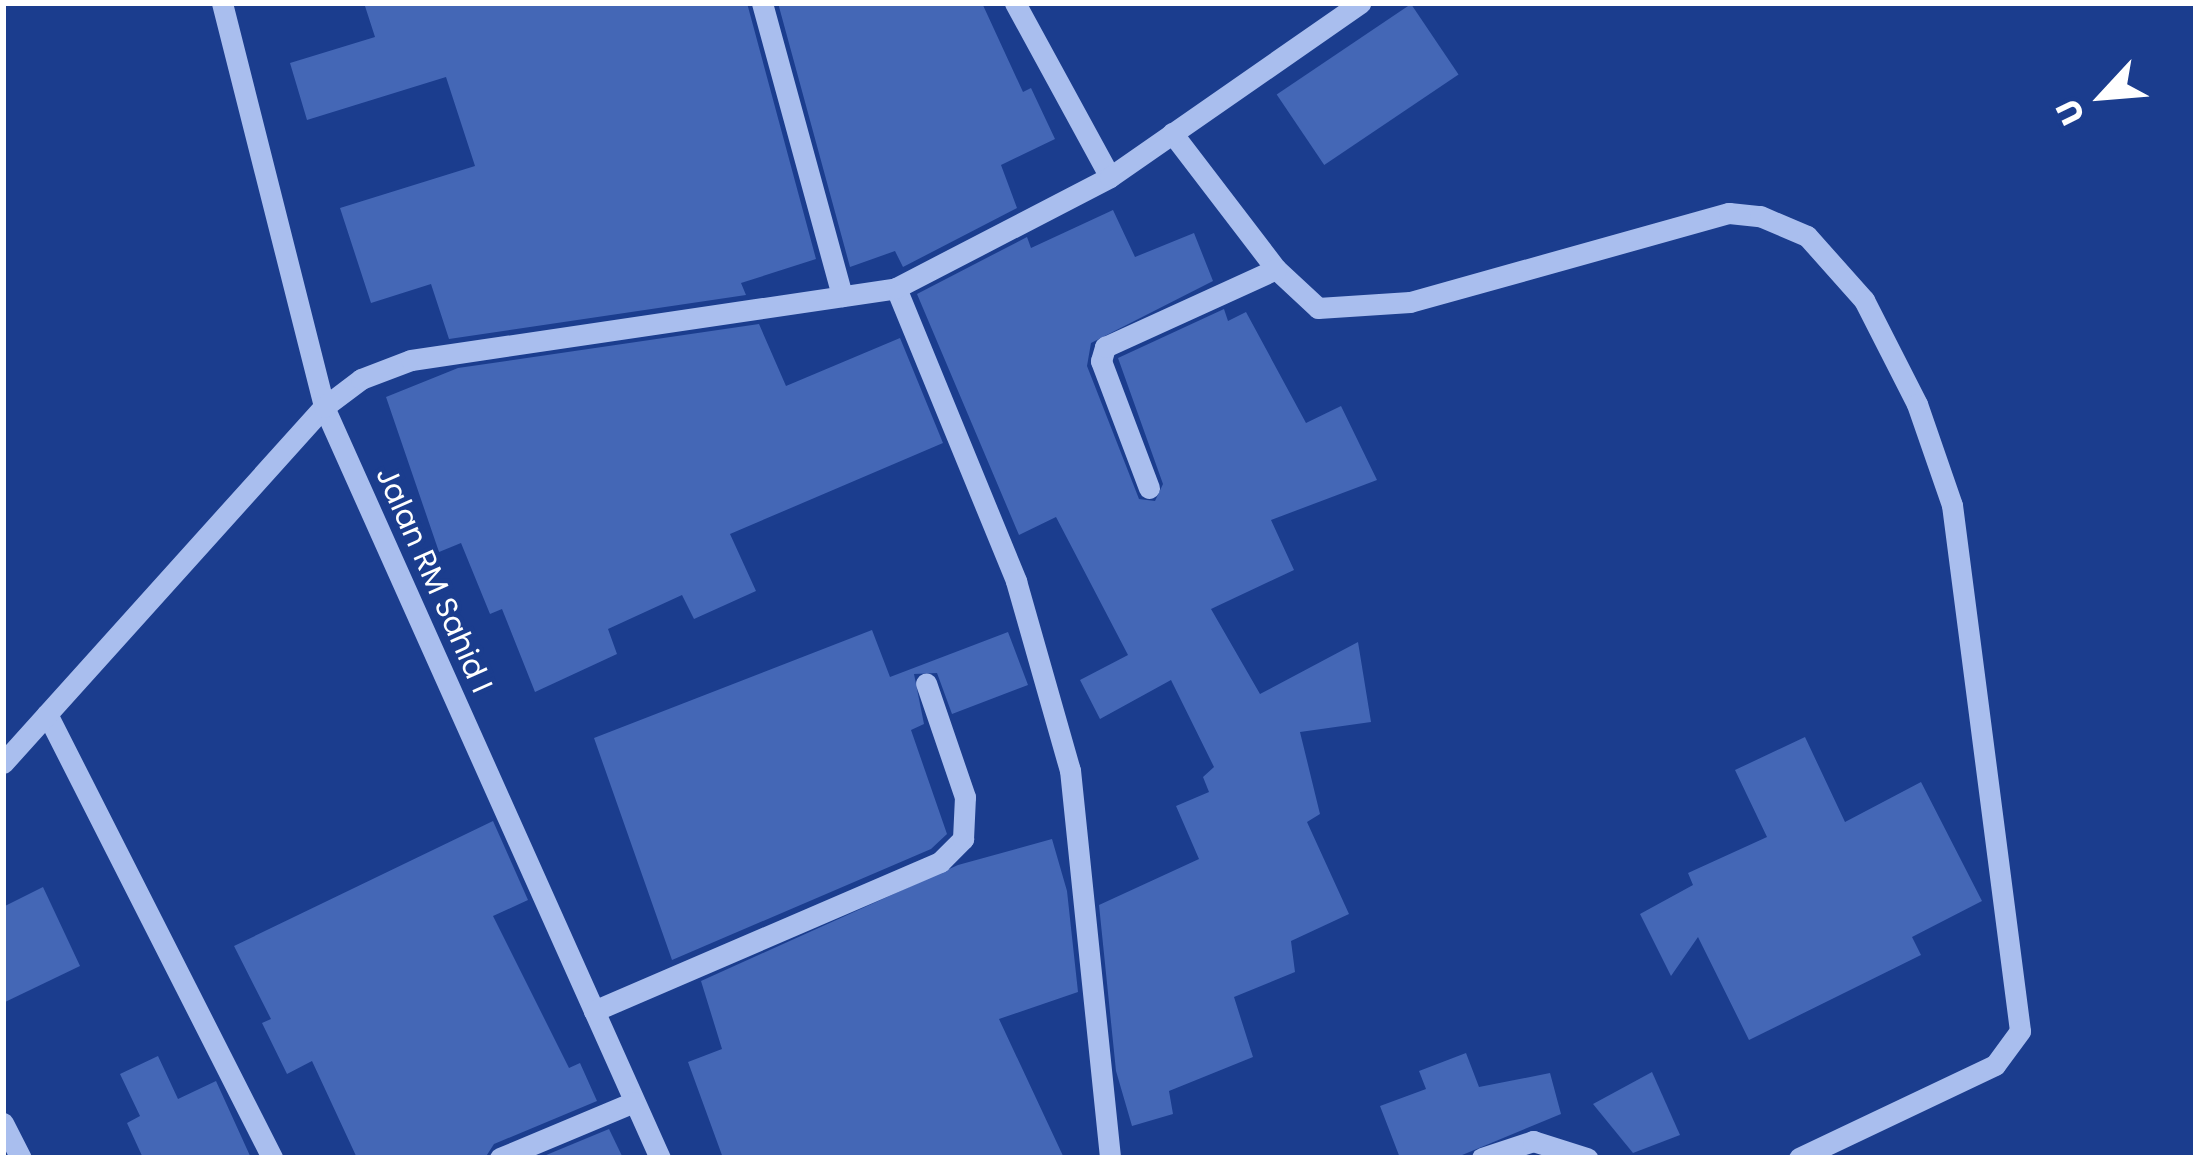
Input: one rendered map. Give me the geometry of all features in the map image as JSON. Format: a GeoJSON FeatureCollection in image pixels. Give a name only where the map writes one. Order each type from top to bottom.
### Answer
{"type":"FeatureCollection","features":[{"type":"Feature","properties":{"kind":"street","name":"Jalan RM Sahid I"},"geometry":{"type":"LineString","coordinates":[[221,3],[324,407],[659,1158]]}},
{"type":"Feature","properties":{"kind":"street"},"geometry":{"type":"LineString","coordinates":[[762,3],[842,296]]}},
{"type":"Feature","properties":{"kind":"street"},"geometry":{"type":"LineString","coordinates":[[1015,3],[1110,178]]}},
{"type":"Feature","properties":{"kind":"street"},"geometry":{"type":"LineString","coordinates":[[3,763],[324,407],[361,379],[411,360],[896,289],[1110,178],[1360,3]]}},
{"type":"Feature","properties":{"kind":"street"},"geometry":{"type":"LineString","coordinates":[[1172,133],[1276,269],[1318,308],[1367,311],[1729,212],[1760,215],[1807,236],[1864,300],[1918,404],[1952,505],[2020,1031],[1995,1065],[1799,1158]]}},
{"type":"Feature","properties":{"kind":"street"},"geometry":{"type":"LineString","coordinates":[[1149,488],[1101,361],[1105,347],[1276,269]]}},
{"type":"Feature","properties":{"kind":"street"},"geometry":{"type":"LineString","coordinates":[[896,289],[1016,580],[1070,770],[1110,1158]]}},
{"type":"Feature","properties":{"kind":"street"},"geometry":{"type":"LineString","coordinates":[[594,1011],[940,862],[963,839],[965,797],[926,682]]}},
{"type":"Feature","properties":{"kind":"street"},"geometry":{"type":"LineString","coordinates":[[46,714],[272,1158]]}},
{"type":"Feature","properties":{"kind":"street"},"geometry":{"type":"LineString","coordinates":[[500,1158],[634,1102]]}},
{"type":"Feature","properties":{"kind":"street"},"geometry":{"type":"LineString","coordinates":[[3,1123],[21,1158]]}},
{"type":"Feature","properties":{"kind":"street"},"geometry":{"type":"LineString","coordinates":[[1482,1158],[1533,1142],[1587,1158]]}},
{"type":"Feature","properties":{"kind":"building"},"geometry":{"type":"Polygon","coordinates":[[[364,3],[747,3],[816,259],[741,283],[746,295],[449,339],[431,284],[371,303],[340,208],[475,166],[446,77],[307,120],[290,63],[375,37],[364,3]]]}},
{"type":"Feature","properties":{"kind":"building"},"geometry":{"type":"Polygon","coordinates":[[[778,3],[982,3],[1023,92],[1031,88],[1055,139],[1001,165],[1017,208],[903,267],[895,251],[850,267],[778,3]]]}},
{"type":"Feature","properties":{"kind":"building"},"geometry":{"type":"Polygon","coordinates":[[[1411,4],[1459,74],[1324,165],[1277,95],[1411,4]]]}},
{"type":"Feature","properties":{"kind":"building"},"geometry":{"type":"Polygon","coordinates":[[[1113,210],[1135,257],[1194,233],[1213,281],[1091,343],[1087,366],[1139,499],[1155,501],[1163,484],[1118,358],[1224,309],[1228,321],[1246,312],[1306,423],[1341,406],[1377,480],[1271,520],[1294,570],[1211,609],[1260,694],[1358,642],[1371,722],[1300,732],[1320,814],[1307,822],[1349,914],[1291,941],[1295,972],[1234,997],[1253,1057],[1169,1091],[1173,1114],[1132,1126],[1116,1071],[1099,905],[1199,859],[1176,806],[1209,792],[1203,777],[1214,767],[1171,680],[1100,719],[1080,680],[1128,655],[1056,517],[1019,535],[917,294],[1027,237],[1031,248],[1113,210]]]}},
{"type":"Feature","properties":{"kind":"building"},"geometry":{"type":"Polygon","coordinates":[[[759,324],[786,386],[900,338],[943,443],[730,534],[756,591],[694,619],[682,595],[608,629],[617,654],[535,692],[502,609],[490,614],[461,543],[439,552],[386,397],[458,368],[759,324]]]}},
{"type":"Feature","properties":{"kind":"building"},"geometry":{"type":"Polygon","coordinates":[[[872,630],[890,677],[1008,632],[1028,685],[952,714],[937,673],[914,674],[924,724],[911,730],[947,834],[931,849],[672,960],[594,738],[872,630]]]}},
{"type":"Feature","properties":{"kind":"building"},"geometry":{"type":"Polygon","coordinates":[[[1805,737],[1845,822],[1921,782],[1982,901],[1912,937],[1921,955],[1749,1040],[1698,937],[1671,976],[1640,914],[1693,885],[1688,873],[1767,837],[1735,770],[1805,737]]]}},
{"type":"Feature","properties":{"kind":"building"},"geometry":{"type":"Polygon","coordinates":[[[493,821],[528,900],[493,916],[569,1068],[580,1063],[597,1101],[494,1144],[485,1158],[357,1158],[312,1061],[287,1074],[262,1023],[271,1019],[234,946],[493,821]]]}},
{"type":"Feature","properties":{"kind":"building"},"geometry":{"type":"Polygon","coordinates":[[[1052,839],[1067,891],[1078,992],[999,1019],[1064,1158],[723,1158],[688,1062],[722,1049],[701,981],[958,865],[1052,839]]]}},
{"type":"Feature","properties":{"kind":"building"},"geometry":{"type":"Polygon","coordinates":[[[43,887],[80,966],[3,1003],[3,907],[43,887]]]}},
{"type":"Feature","properties":{"kind":"building"},"geometry":{"type":"Polygon","coordinates":[[[1466,1053],[1479,1087],[1550,1073],[1561,1114],[1455,1158],[1400,1158],[1380,1106],[1426,1089],[1419,1071],[1466,1053]]]}},
{"type":"Feature","properties":{"kind":"building"},"geometry":{"type":"Polygon","coordinates":[[[158,1056],[178,1099],[216,1081],[251,1158],[143,1158],[127,1123],[140,1116],[120,1074],[158,1056]]]}},
{"type":"Feature","properties":{"kind":"building"},"geometry":{"type":"Polygon","coordinates":[[[1652,1072],[1680,1135],[1633,1153],[1593,1104],[1652,1072]]]}},
{"type":"Feature","properties":{"kind":"building"},"geometry":{"type":"Polygon","coordinates":[[[609,1129],[623,1158],[539,1158],[609,1129]]]}}]}
